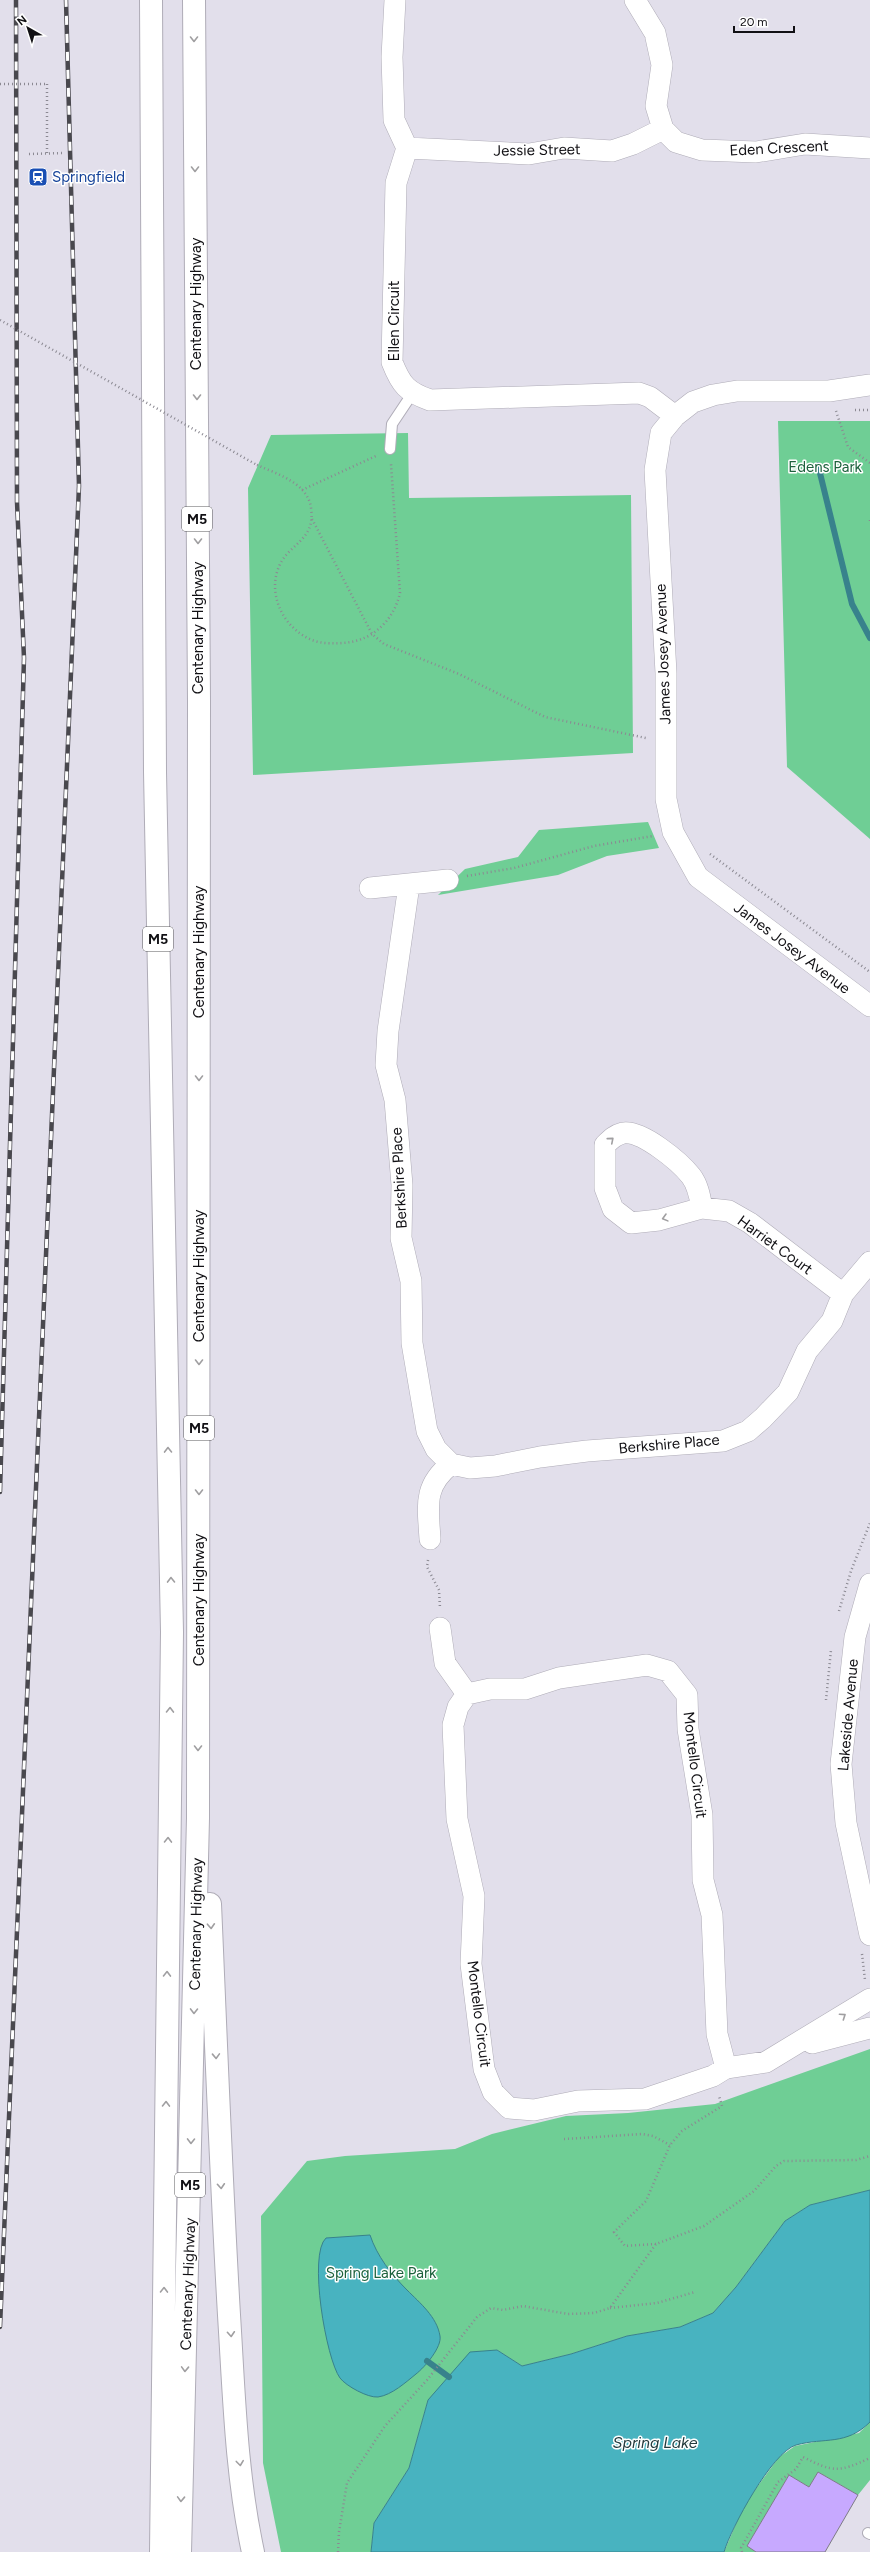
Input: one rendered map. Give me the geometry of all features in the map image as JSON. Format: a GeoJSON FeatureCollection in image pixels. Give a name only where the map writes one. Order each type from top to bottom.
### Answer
{"type":"FeatureCollection","features":[{"type":"Feature","properties":{"kind":"highway","name":"Centenary Highway"},"geometry":{"type":"LineString","coordinates":[[151,0],[155,764],[172,1632],[161,2552]]}},
{"type":"Feature","properties":{"kind":"highway","name":"Centenary Highway"},"geometry":{"type":"LineString","coordinates":[[180,2552],[198,1818],[199,740],[194,0]]}},
{"type":"Feature","properties":{"kind":"highway"},"geometry":{"type":"LineString","coordinates":[[198,1818],[207,1845],[219,2146],[237,2443],[252,2552]]}},
{"type":"Feature","properties":{"kind":"highway"},"geometry":{"type":"LineString","coordinates":[[147,2552],[151,2490],[155,2355],[164,2329]]}},
{"type":"Feature","properties":{"kind":"street"},"geometry":{"type":"LineString","coordinates":[[395,0],[392,57],[394,120],[407,148]]}},
{"type":"Feature","properties":{"kind":"street"},"geometry":{"type":"LineString","coordinates":[[636,0],[655,33],[662,65],[656,106],[663,129]]}},
{"type":"Feature","properties":{"kind":"street","name":"Jessie Street"},"geometry":{"type":"LineString","coordinates":[[407,148],[529,154],[564,148],[612,151],[633,144],[663,129]]}},
{"type":"Feature","properties":{"kind":"street","name":"Eden Crescent"},"geometry":{"type":"LineString","coordinates":[[663,129],[676,142],[702,150],[756,152],[805,144],[870,148]]}},
{"type":"Feature","properties":{"kind":"street","name":"Ellen Circuit"},"geometry":{"type":"LineString","coordinates":[[407,148],[396,183],[392,362],[399,380],[412,394]]}},
{"type":"Feature","properties":{"kind":"street","name":"James Josey Avenue"},"geometry":{"type":"LineString","coordinates":[[870,385],[829,391],[737,391],[713,395],[693,402],[675,416],[661,433],[655,470],[666,673],[666,799],[673,832],[698,877],[870,1006]]}},
{"type":"Feature","properties":{"kind":"street"},"geometry":{"type":"LineString","coordinates":[[412,394],[430,400],[639,394],[650,397],[675,416]]}},
{"type":"Feature","properties":{"kind":"street"},"geometry":{"type":"LineString","coordinates":[[370,888],[448,880]]}},
{"type":"Feature","properties":{"kind":"street","name":"Berkshire Place"},"geometry":{"type":"LineString","coordinates":[[410,885],[388,1031],[386,1065],[394,1100],[402,1185],[401,1238],[411,1281],[412,1343],[427,1431],[436,1450],[451,1464],[470,1468],[495,1466],[540,1457],[587,1451],[723,1441],[748,1431],[788,1392],[807,1351],[832,1321],[843,1294],[870,1262]]}},
{"type":"Feature","properties":{"kind":"street","name":"Harriet Court"},"geometry":{"type":"LineString","coordinates":[[702,1208],[699,1192],[692,1176],[650,1142],[636,1134],[624,1133],[613,1136],[605,1145],[605,1188],[613,1209],[631,1223],[659,1220],[702,1208],[728,1211],[750,1223],[843,1294]]}},
{"type":"Feature","properties":{"kind":"street"},"geometry":{"type":"LineString","coordinates":[[430,1539],[430,1487],[437,1475],[451,1464]]}},
{"type":"Feature","properties":{"kind":"street","name":"Lakeside Avenue"},"geometry":{"type":"LineString","coordinates":[[870,1584],[855,1636],[841,1764],[846,1822],[870,1935]]}},
{"type":"Feature","properties":{"kind":"street"},"geometry":{"type":"LineString","coordinates":[[440,1628],[445,1663],[467,1694]]}},
{"type":"Feature","properties":{"kind":"street","name":"Montello Circuit"},"geometry":{"type":"LineString","coordinates":[[719,2072],[712,1915],[703,1880],[702,1815],[688,1729],[687,1695],[668,1671],[647,1666],[559,1678],[525,1689],[490,1689],[467,1694],[458,1707],[453,1725],[457,1819],[474,1896],[470,1964],[484,2069],[493,2092],[509,2108],[534,2110],[578,2101],[645,2099],[719,2072],[766,2062],[823,2030],[870,1999]]}},
{"type":"Feature","properties":{"kind":"street","name":"Lakeside Avenue"},"geometry":{"type":"LineString","coordinates":[[856,1871],[870,1894]]}},
{"type":"Feature","properties":{"kind":"street","name":"Montello Circuit"},"geometry":{"type":"LineString","coordinates":[[785,2050],[870,2028]]}},
{"type":"Feature","properties":{"kind":"lane"},"geometry":{"type":"LineString","coordinates":[[390,449],[392,424],[412,394]]}},
{"type":"Feature","properties":{"kind":"path"},"geometry":{"type":"LineString","coordinates":[[0,84],[48,84],[47,153]]}},
{"type":"Feature","properties":{"kind":"path"},"geometry":{"type":"LineString","coordinates":[[29,154],[63,153]]}},
{"type":"Feature","properties":{"kind":"path"},"geometry":{"type":"LineString","coordinates":[[0,320],[257,465],[296,483],[302,490],[311,508],[312,519],[310,530],[278,569],[275,589],[278,605],[286,620],[300,634],[316,642],[339,644],[357,641],[372,634],[386,622],[397,606],[400,593],[392,512],[390,449],[302,490]]}},
{"type":"Feature","properties":{"kind":"path"},"geometry":{"type":"LineString","coordinates":[[828,410],[843,410]]}},
{"type":"Feature","properties":{"kind":"path"},"geometry":{"type":"LineString","coordinates":[[836,410],[838,421],[848,446],[870,463]]}},
{"type":"Feature","properties":{"kind":"path"},"geometry":{"type":"LineString","coordinates":[[850,410],[870,410]]}},
{"type":"Feature","properties":{"kind":"path"},"geometry":{"type":"LineString","coordinates":[[312,519],[372,634],[384,644],[459,674],[545,716],[666,743]]}},
{"type":"Feature","properties":{"kind":"path"},"geometry":{"type":"LineString","coordinates":[[448,880],[514,868],[594,846],[673,832]]}},
{"type":"Feature","properties":{"kind":"path"},"geometry":{"type":"LineString","coordinates":[[705,849],[870,972]]}},
{"type":"Feature","properties":{"kind":"path"},"geometry":{"type":"LineString","coordinates":[[430,1539],[427,1567],[439,1590],[440,1628]]}},
{"type":"Feature","properties":{"kind":"path"},"geometry":{"type":"LineString","coordinates":[[719,2072],[722,2106],[682,2131],[670,2145],[646,2201],[614,2232],[625,2246],[656,2244],[704,2226],[754,2191],[776,2166],[784,2161],[856,2160],[870,2156]]}},
{"type":"Feature","properties":{"kind":"path"},"geometry":{"type":"LineString","coordinates":[[564,2140],[642,2134],[653,2136],[670,2145]]}},
{"type":"Feature","properties":{"kind":"path"},"geometry":{"type":"LineString","coordinates":[[610,2308],[656,2244]]}},
{"type":"Feature","properties":{"kind":"path"},"geometry":{"type":"LineString","coordinates":[[338,2552],[338,2532],[348,2483],[385,2426],[426,2380],[449,2349],[477,2317],[491,2308],[503,2310],[524,2306],[568,2314],[594,2313],[610,2308],[657,2303],[695,2292]]}},
{"type":"Feature","properties":{"kind":"path"},"geometry":{"type":"LineString","coordinates":[[742,2552],[741,2548],[778,2482],[796,2469],[802,2457],[826,2469],[847,2469],[870,2458]]}},
{"type":"Feature","properties":{"kind":"green space","name":"Edens Park"},"geometry":{"type":"Polygon","coordinates":[[[778,421],[870,421],[870,839],[787,767],[778,421]]]}},
{"type":"Feature","properties":{"kind":"green space"},"geometry":{"type":"Polygon","coordinates":[[[408,433],[409,498],[631,495],[633,753],[253,775],[248,488],[271,435],[408,433]]]}},
{"type":"Feature","properties":{"kind":"green space"},"geometry":{"type":"Polygon","coordinates":[[[648,822],[659,848],[607,856],[558,875],[438,895],[465,869],[518,857],[539,830],[648,822]]]}},
{"type":"Feature","properties":{"kind":"green space","name":"Spring Lake Park"},"geometry":{"type":"Polygon","coordinates":[[[870,2049],[870,2190],[810,2205],[785,2221],[736,2287],[713,2313],[680,2327],[627,2336],[571,2354],[522,2366],[497,2350],[428,2400],[409,2468],[374,2523],[371,2552],[281,2552],[263,2463],[261,2216],[307,2161],[345,2156],[455,2149],[492,2134],[566,2116],[628,2113],[715,2104],[870,2049]]]}},
{"type":"Feature","properties":{"kind":"green space"},"geometry":{"type":"Polygon","coordinates":[[[870,2422],[870,2480],[858,2495],[818,2472],[809,2487],[789,2475],[747,2546],[756,2552],[724,2552],[744,2505],[779,2457],[795,2446],[859,2433],[870,2422]]]}},
{"type":"Feature","properties":{"kind":"water","name":"Spring Lake"},"geometry":{"type":"Polygon","coordinates":[[[870,2190],[870,2422],[861,2430],[844,2438],[796,2445],[786,2451],[776,2461],[754,2492],[735,2526],[724,2552],[371,2552],[374,2523],[409,2468],[428,2400],[470,2352],[497,2350],[522,2366],[571,2354],[627,2336],[680,2327],[713,2313],[736,2287],[785,2221],[810,2205],[870,2190]]]}},
{"type":"Feature","properties":{"kind":"water"},"geometry":{"type":"Polygon","coordinates":[[[370,2235],[376,2250],[390,2271],[432,2317],[440,2336],[440,2341],[436,2351],[420,2371],[394,2391],[378,2397],[369,2396],[358,2391],[340,2378],[329,2350],[321,2307],[319,2284],[321,2248],[326,2238],[370,2235]]]}},
{"type":"Feature","properties":{"kind":"building"},"geometry":{"type":"Polygon","coordinates":[[[818,2472],[858,2495],[825,2552],[756,2552],[747,2546],[789,2475],[809,2487],[818,2472]]]}},
{"type":"Feature","properties":{"kind":"waterway"},"geometry":{"type":"LineString","coordinates":[[818,465],[852,604],[870,638]]}},
{"type":"Feature","properties":{"kind":"waterway"},"geometry":{"type":"LineString","coordinates":[[427,2361],[449,2377]]}},
{"type":"Feature","properties":{"kind":"railway"},"geometry":{"type":"LineString","coordinates":[[0,1492],[24,658],[17,502],[16,0]]}},
{"type":"Feature","properties":{"kind":"railway"},"geometry":{"type":"LineString","coordinates":[[0,2327],[79,486],[66,0]]}},
{"type":"Feature","properties":{"kind":"place","name":"Springfield"},"geometry":{"type":"Point","coordinates":[38,177]}}]}
